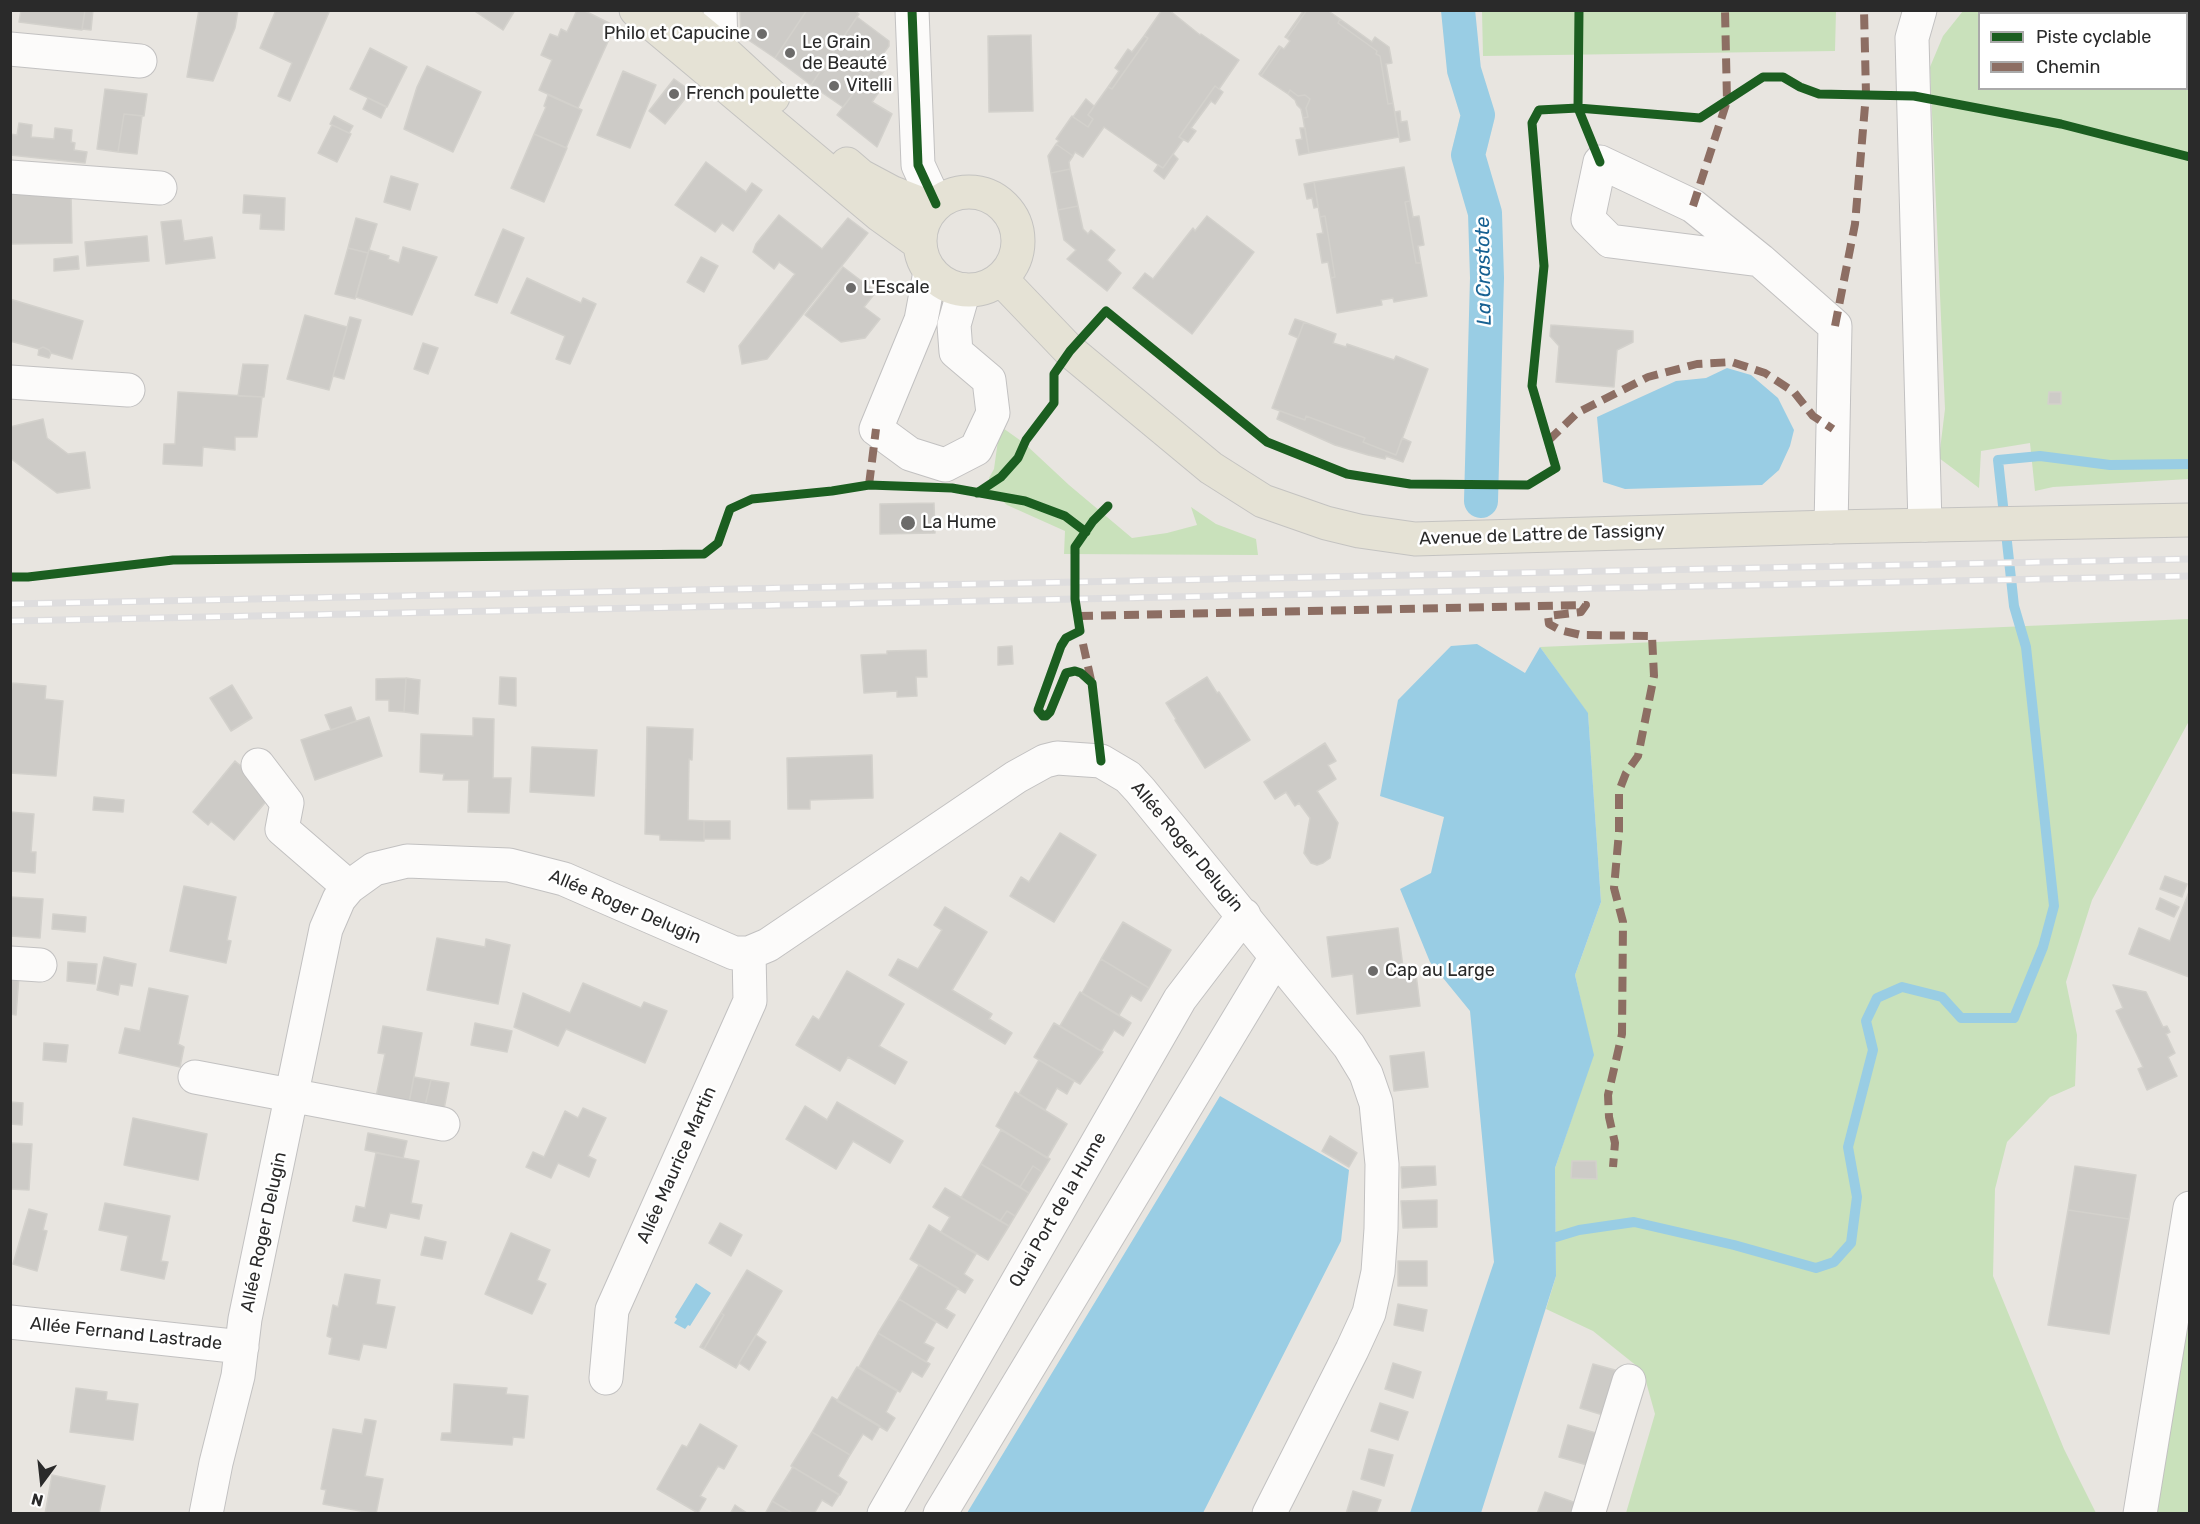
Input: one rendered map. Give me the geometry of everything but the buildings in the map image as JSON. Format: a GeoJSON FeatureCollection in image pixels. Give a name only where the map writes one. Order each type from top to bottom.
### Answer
{"type":"FeatureCollection","features":[{"type":"Feature","properties":{"kind":"main road"},"geometry":{"type":"LineString","coordinates":[[636,10],[880,216],[925,257],[940,280],[964,290],[984,287],[1001,279],[1014,261],[1018,242],[1014,222],[1010,214],[998,202],[983,194],[967,192],[950,195],[934,206],[925,218],[921,230],[925,257]]}},
{"type":"Feature","properties":{"kind":"main road"},"geometry":{"type":"LineString","coordinates":[[674,10],[721,49],[861,176],[891,192],[934,206]]}},
{"type":"Feature","properties":{"kind":"main road","name":"Avenue de Lattre de Tassigny"},"geometry":{"type":"LineString","coordinates":[[1001,279],[1070,351],[1211,468],[1254,496],[1278,507],[1359,531],[1415,539],[1831,527],[2190,520]]}},
{"type":"Feature","properties":{"kind":"street"},"geometry":{"type":"LineString","coordinates":[[720,10],[721,49]]}},
{"type":"Feature","properties":{"kind":"street"},"geometry":{"type":"LineString","coordinates":[[912,10],[918,165],[934,206]]}},
{"type":"Feature","properties":{"kind":"street"},"geometry":{"type":"LineString","coordinates":[[1920,10],[1912,38],[1925,525]]}},
{"type":"Feature","properties":{"kind":"street"},"geometry":{"type":"LineString","coordinates":[[10,49],[140,61]]}},
{"type":"Feature","properties":{"kind":"street"},"geometry":{"type":"LineString","coordinates":[[1760,260],[1610,241],[1588,219],[1600,162],[1693,206],[1760,260],[1835,326],[1831,527]]}},
{"type":"Feature","properties":{"kind":"street"},"geometry":{"type":"LineString","coordinates":[[10,177],[160,188]]}},
{"type":"Feature","properties":{"kind":"street"},"geometry":{"type":"LineString","coordinates":[[925,257],[921,320],[876,429],[910,454],[945,465],[976,449],[993,413],[989,380],[956,352],[954,325],[964,290]]}},
{"type":"Feature","properties":{"kind":"street"},"geometry":{"type":"LineString","coordinates":[[10,382],[128,390]]}},
{"type":"Feature","properties":{"kind":"street","name":"Allée Roger Delugin"},"geometry":{"type":"LineString","coordinates":[[206,1514],[238,1376],[245,1319],[326,929],[339,899],[349,887],[374,869],[407,861],[509,864],[564,879],[734,953],[749,953],[768,945],[1016,777],[1057,758],[1101,761],[1128,777],[1244,915],[1349,1046],[1371,1085],[1376,1103],[1382,1164],[1378,1272],[1369,1313],[1269,1514]]}},
{"type":"Feature","properties":{"kind":"street"},"geometry":{"type":"LineString","coordinates":[[258,765],[287,803],[282,829],[349,887]]}},
{"type":"Feature","properties":{"kind":"street","name":"Quai Port de la Hume"},"geometry":{"type":"LineString","coordinates":[[884,1514],[1180,999],[1244,915]]}},
{"type":"Feature","properties":{"kind":"street","name":"Allée Maurice Martin"},"geometry":{"type":"LineString","coordinates":[[606,1378],[612,1310],[750,1001],[749,953]]}},
{"type":"Feature","properties":{"kind":"street"},"geometry":{"type":"LineString","coordinates":[[940,1514],[1283,964]]}},
{"type":"Feature","properties":{"kind":"street"},"geometry":{"type":"LineString","coordinates":[[195,1077],[443,1124]]}},
{"type":"Feature","properties":{"kind":"street"},"geometry":{"type":"LineString","coordinates":[[2140,1514],[2190,1208]]}},
{"type":"Feature","properties":{"kind":"street","name":"Allée Fernand Lastrade"},"geometry":{"type":"LineString","coordinates":[[10,1322],[242,1347]]}},
{"type":"Feature","properties":{"kind":"street"},"geometry":{"type":"LineString","coordinates":[[1588,1514],[1629,1381]]}},
{"type":"Feature","properties":{"kind":"green space"},"geometry":{"type":"Polygon","coordinates":[[[1482,11],[1836,11],[1835,51],[1483,56],[1482,11]]]}},
{"type":"Feature","properties":{"kind":"green space"},"geometry":{"type":"Polygon","coordinates":[[[1963,11],[2189,11],[2189,479],[2053,487],[2035,491],[2030,443],[1981,451],[1979,488],[1939,458],[1945,409],[1930,67],[1943,36],[1963,11]]]}},
{"type":"Feature","properties":{"kind":"green space"},"geometry":{"type":"Polygon","coordinates":[[[1000,426],[1024,443],[1069,485],[1132,538],[1167,533],[1197,525],[1191,507],[1216,524],[1256,539],[1258,555],[1064,554],[1065,531],[1007,505],[989,489],[989,478],[994,469],[1000,426]]]}},
{"type":"Feature","properties":{"kind":"green space"},"geometry":{"type":"Polygon","coordinates":[[[2189,619],[2189,721],[2092,900],[2066,982],[2077,1035],[2075,1086],[2050,1097],[2007,1142],[1995,1189],[1993,1276],[2064,1449],[2096,1513],[1626,1513],[1655,1414],[1643,1371],[1593,1331],[1546,1309],[1556,1276],[1555,1168],[1593,1055],[1575,975],[1601,902],[1588,714],[1540,647],[2189,619]]]}},
{"type":"Feature","properties":{"kind":"green space"},"geometry":{"type":"Polygon","coordinates":[[[2189,1208],[2189,1513],[2140,1514],[2189,1208]]]}},
{"type":"Feature","properties":{"kind":"water"},"geometry":{"type":"Polygon","coordinates":[[[1727,368],[1751,375],[1778,398],[1794,430],[1790,446],[1779,470],[1762,485],[1625,489],[1603,482],[1597,417],[1676,381],[1706,378],[1727,368]]]}},
{"type":"Feature","properties":{"kind":"water"},"geometry":{"type":"Polygon","coordinates":[[[1477,644],[1525,673],[1540,647],[1588,713],[1601,902],[1575,975],[1594,1055],[1555,1168],[1556,1276],[1481,1513],[1410,1513],[1494,1262],[1470,1011],[1430,962],[1400,889],[1431,873],[1444,817],[1380,796],[1398,700],[1451,646],[1477,644]]]}},
{"type":"Feature","properties":{"kind":"water"},"geometry":{"type":"Polygon","coordinates":[[[1220,1096],[1349,1170],[1341,1241],[1203,1513],[967,1513],[1220,1096]]]}},
{"type":"Feature","properties":{"kind":"water"},"geometry":{"type":"Polygon","coordinates":[[[696,1283],[711,1293],[690,1326],[688,1325],[685,1329],[674,1323],[677,1319],[675,1317],[696,1283]]]}},
{"type":"Feature","properties":{"kind":"waterway","name":"La Crastote"},"geometry":{"type":"LineString","coordinates":[[1458,10],[1464,70],[1478,115],[1468,155],[1485,213],[1487,278],[1481,501]]}},
{"type":"Feature","properties":{"kind":"waterway"},"geometry":{"type":"LineString","coordinates":[[1556,1237],[1579,1230],[1634,1222],[1734,1245],[1816,1268],[1834,1262],[1851,1243],[1857,1197],[1848,1147],[1873,1050],[1866,1021],[1877,998],[1902,987],[1942,997],[1961,1018],[2014,1018],[2043,947],[2054,906],[2026,647],[2014,606],[1998,460],[2040,456],[2110,465],[2190,464]]}},
{"type":"Feature","properties":{"kind":"railway"},"geometry":{"type":"LineString","coordinates":[[10,604],[2190,559]]}},
{"type":"Feature","properties":{"kind":"railway"},"geometry":{"type":"LineString","coordinates":[[10,621],[2190,576]]}},
{"type":"Feature","properties":{"kind":"marked path"},"geometry":{"type":"LineString","coordinates":[[1693,206],[1727,101],[1725,10]]}},
{"type":"Feature","properties":{"kind":"marked path"},"geometry":{"type":"LineString","coordinates":[[1835,326],[1855,224],[1866,94],[1864,10]]}},
{"type":"Feature","properties":{"kind":"marked path"},"geometry":{"type":"LineString","coordinates":[[1548,441],[1577,413],[1648,377],[1697,364],[1732,362],[1765,373],[1794,392],[1813,416],[1833,429]]}},
{"type":"Feature","properties":{"kind":"marked path"},"geometry":{"type":"LineString","coordinates":[[869,485],[876,429]]}},
{"type":"Feature","properties":{"kind":"marked path"},"geometry":{"type":"LineString","coordinates":[[1078,616],[1586,605],[1581,612],[1548,616],[1549,624],[1560,630],[1581,635],[1652,636],[1654,676],[1638,756],[1626,773],[1619,791],[1619,832],[1614,888],[1623,922],[1622,1034],[1608,1095],[1609,1117],[1615,1143],[1613,1167]]}},
{"type":"Feature","properties":{"kind":"marked path"},"geometry":{"type":"LineString","coordinates":[[1083,644],[1091,680]]}},
{"type":"Feature","properties":{"kind":"cycle path"},"geometry":{"type":"LineString","coordinates":[[912,10],[918,165],[936,204]]}},
{"type":"Feature","properties":{"kind":"cycle path"},"geometry":{"type":"LineString","coordinates":[[1579,10],[1578,108],[1600,162]]}},
{"type":"Feature","properties":{"kind":"cycle path"},"geometry":{"type":"LineString","coordinates":[[977,493],[1001,477],[1018,458],[1026,440],[1054,403],[1054,374],[1070,351],[1106,311],[1267,442],[1347,474],[1410,484],[1528,485],[1556,468],[1532,386],[1544,266],[1532,123],[1539,110],[1578,108],[1700,118],[1763,77],[1783,77],[1819,94],[1914,96],[2061,124],[2190,157]]}},
{"type":"Feature","properties":{"kind":"cycle path"},"geometry":{"type":"LineString","coordinates":[[10,577],[28,577],[173,560],[704,554],[718,543],[730,509],[752,499],[869,485],[952,488],[1025,501],[1065,516],[1086,532]]}},
{"type":"Feature","properties":{"kind":"cycle path"},"geometry":{"type":"LineString","coordinates":[[1101,761],[1092,683],[1081,673],[1075,671],[1066,673],[1050,712],[1043,716],[1038,710],[1061,646],[1066,638],[1080,631],[1075,599],[1075,547],[1093,521],[1108,506]]}},
{"type":"Feature","properties":{"kind":"place","name":"Philo et Capucine"},"geometry":{"type":"Point","coordinates":[762,34]}},
{"type":"Feature","properties":{"kind":"place","name":"Le Grain de Beauté"},"geometry":{"type":"Point","coordinates":[790,53]}},
{"type":"Feature","properties":{"kind":"place","name":"Vitelli"},"geometry":{"type":"Point","coordinates":[834,86]}},
{"type":"Feature","properties":{"kind":"place","name":"French poulette"},"geometry":{"type":"Point","coordinates":[674,94]}},
{"type":"Feature","properties":{"kind":"place","name":"L'Escale"},"geometry":{"type":"Point","coordinates":[851,288]}},
{"type":"Feature","properties":{"kind":"place","name":"La Hume"},"geometry":{"type":"Point","coordinates":[908,523]}},
{"type":"Feature","properties":{"kind":"place","name":"Cap au Large"},"geometry":{"type":"Point","coordinates":[1373,971]}}]}
